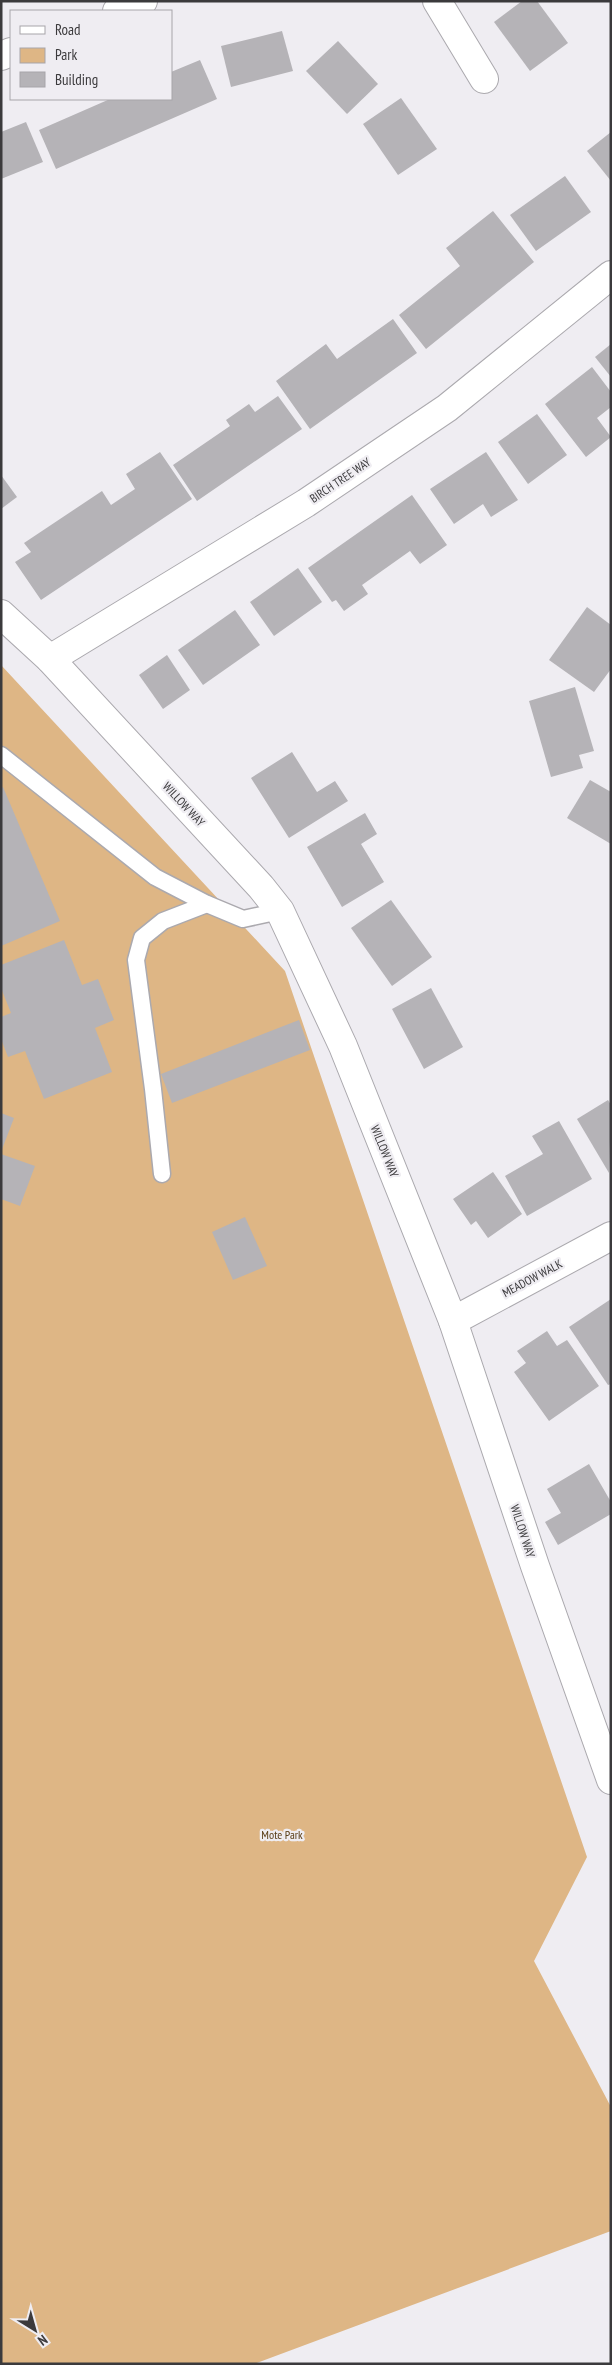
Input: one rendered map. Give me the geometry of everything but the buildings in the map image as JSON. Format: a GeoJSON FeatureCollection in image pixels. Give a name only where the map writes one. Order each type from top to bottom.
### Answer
{"type":"FeatureCollection","features":[{"type":"Feature","properties":{"kind":"street"},"geometry":{"type":"LineString","coordinates":[[120,10],[143,1]]}},
{"type":"Feature","properties":{"kind":"street"},"geometry":{"type":"LineString","coordinates":[[438,1],[484,78]]}},
{"type":"Feature","properties":{"kind":"street","name":"BIRCH TREE WAY"},"geometry":{"type":"LineString","coordinates":[[50,659],[306,503],[447,408],[611,275]]}},
{"type":"Feature","properties":{"kind":"street","name":"WILLOW WAY"},"geometry":{"type":"LineString","coordinates":[[1,614],[50,659],[261,887],[280,911],[343,1046],[453,1321],[534,1566],[611,1780]]}},
{"type":"Feature","properties":{"kind":"street","name":"MEADOW WALK"},"geometry":{"type":"LineString","coordinates":[[453,1321],[611,1236]]}},
{"type":"Feature","properties":{"kind":"lane"},"geometry":{"type":"LineString","coordinates":[[1,755],[155,877],[207,904],[243,919],[280,911]]}},
{"type":"Feature","properties":{"kind":"lane"},"geometry":{"type":"LineString","coordinates":[[162,1174],[136,960],[142,938],[162,921],[207,904]]}},
{"type":"Feature","properties":{"kind":"green space","name":"Mote Park"},"geometry":{"type":"Polygon","coordinates":[[[1,665],[285,971],[587,1857],[534,1961],[611,2107],[611,2231],[254,2364],[1,2364],[1,665]]]}}]}
